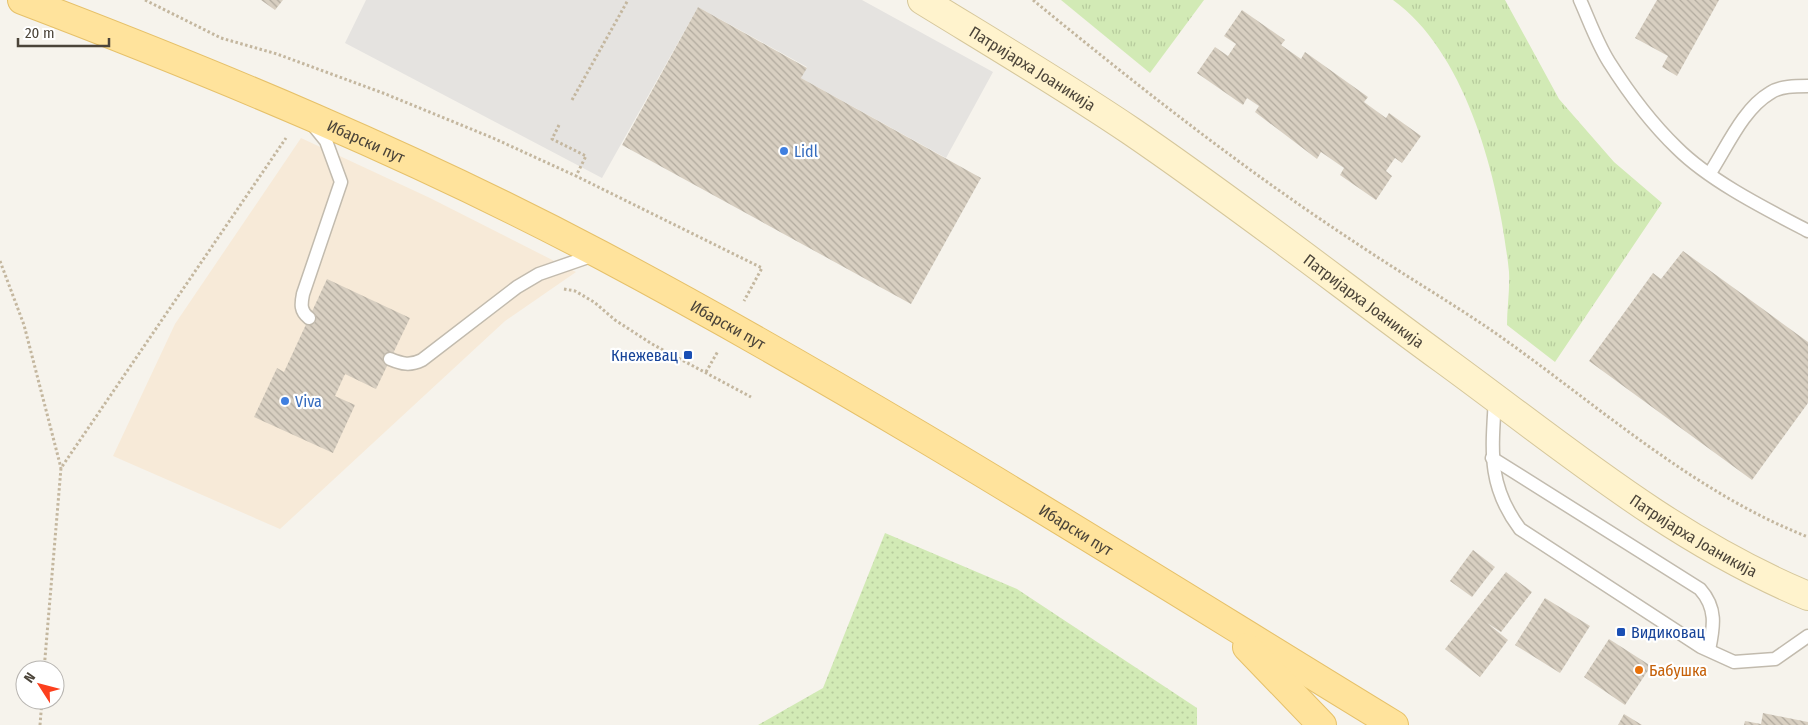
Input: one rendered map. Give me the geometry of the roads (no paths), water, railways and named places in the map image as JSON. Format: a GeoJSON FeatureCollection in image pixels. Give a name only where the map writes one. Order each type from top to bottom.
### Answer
{"type":"FeatureCollection","features":[{"type":"Feature","properties":{"kind":"main road","name":"Ибарски пут"},"geometry":{"type":"LineString","coordinates":[[22,0],[180,60],[303,113],[424,167],[598,254],[732,326],[915,433],[1394,725]]}},
{"type":"Feature","properties":{"kind":"main road","name":"Патријарха Јоаникија"},"geometry":{"type":"LineString","coordinates":[[922,0],[1052,79],[1140,137],[1223,196],[1560,448],[1666,522],[1704,545],[1775,582],[1808,596]]}},
{"type":"Feature","properties":{"kind":"main road"},"geometry":{"type":"LineString","coordinates":[[1220,619],[1322,725]]}},
{"type":"Feature","properties":{"kind":"lane"},"geometry":{"type":"LineString","coordinates":[[1580,0],[1608,60],[1641,108],[1678,149],[1710,173],[1766,209],[1808,231]]}},
{"type":"Feature","properties":{"kind":"lane"},"geometry":{"type":"LineString","coordinates":[[1710,173],[1756,104],[1771,92],[1795,86],[1808,86]]}},
{"type":"Feature","properties":{"kind":"lane"},"geometry":{"type":"LineString","coordinates":[[303,113],[326,141],[341,182],[303,294],[301,304],[303,313],[309,318]]}},
{"type":"Feature","properties":{"kind":"lane"},"geometry":{"type":"LineString","coordinates":[[390,359],[402,364],[414,364],[422,360],[517,287],[539,274],[598,254]]}},
{"type":"Feature","properties":{"kind":"lane"},"geometry":{"type":"LineString","coordinates":[[1495,399],[1492,458],[1506,510],[1520,529],[1709,650],[1734,662],[1775,659],[1808,636]]}},
{"type":"Feature","properties":{"kind":"lane"},"geometry":{"type":"LineString","coordinates":[[1492,458],[1700,589],[1709,599],[1713,611],[1714,627],[1709,650]]}},
{"type":"Feature","properties":{"kind":"place","name":"Lidl"},"geometry":{"type":"Point","coordinates":[784,151]}},
{"type":"Feature","properties":{"kind":"place","name":"Кнежевац"},"geometry":{"type":"Point","coordinates":[688,355]}},
{"type":"Feature","properties":{"kind":"place","name":"Viva"},"geometry":{"type":"Point","coordinates":[285,401]}},
{"type":"Feature","properties":{"kind":"place","name":"Видиковац"},"geometry":{"type":"Point","coordinates":[1621,632]}},
{"type":"Feature","properties":{"kind":"place","name":"Бабушка"},"geometry":{"type":"Point","coordinates":[1639,670]}}]}
